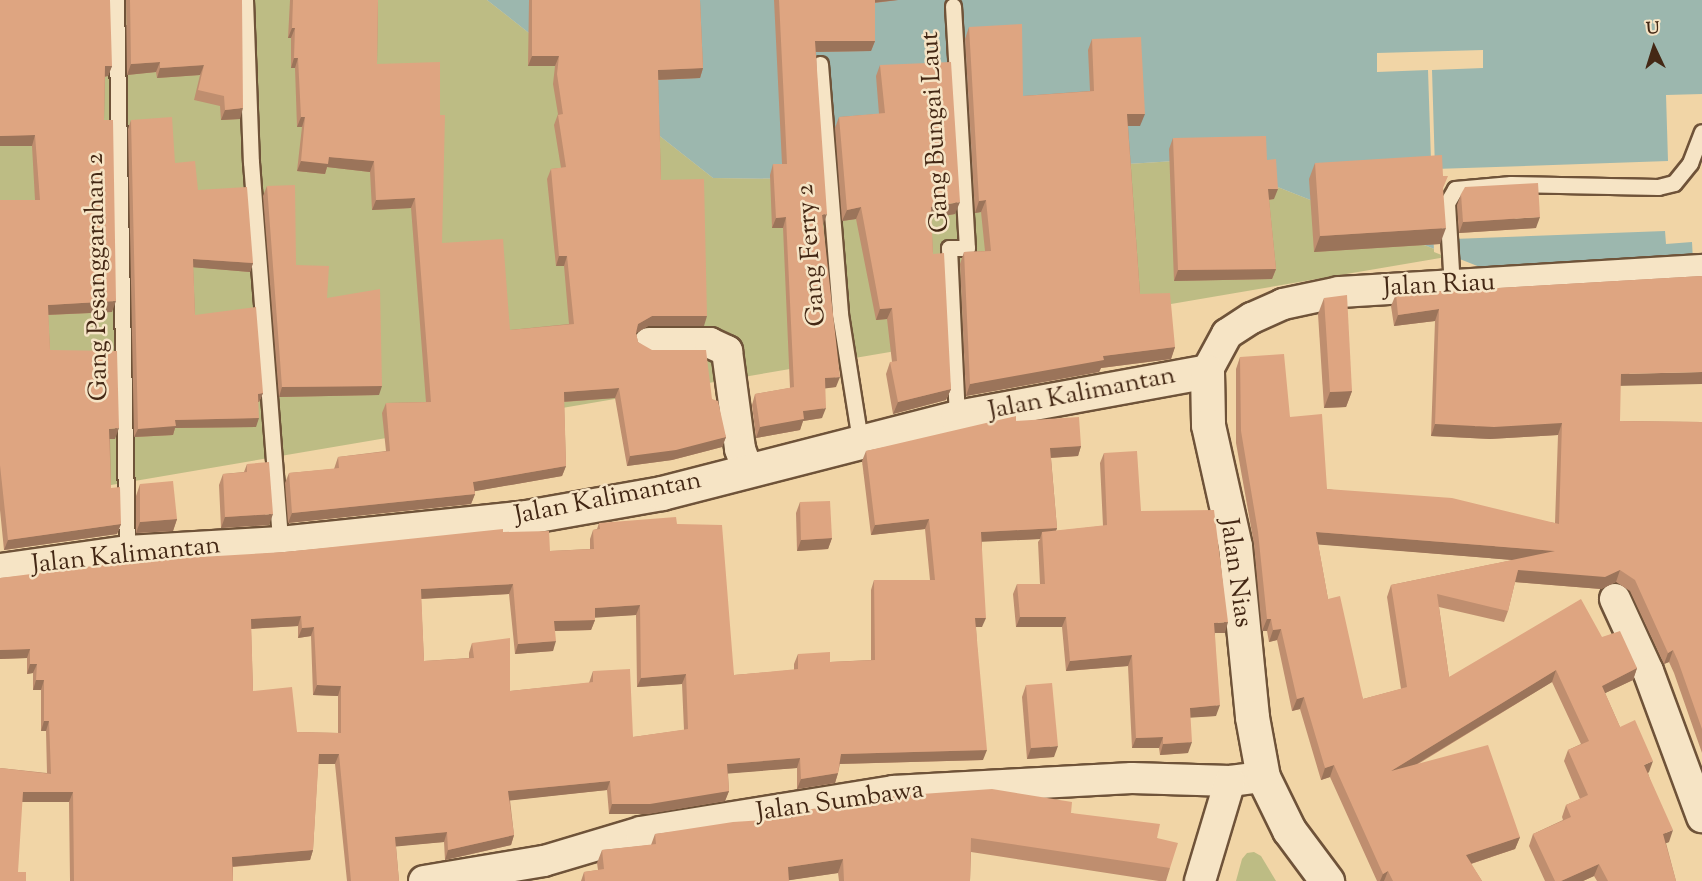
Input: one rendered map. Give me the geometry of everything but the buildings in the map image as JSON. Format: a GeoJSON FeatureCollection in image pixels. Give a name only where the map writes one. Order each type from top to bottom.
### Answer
{"type":"FeatureCollection","features":[{"type":"Feature","properties":{"kind":"street","name":"Jalan Riau"},"geometry":{"type":"LineString","coordinates":[[1207,371],[1227,334],[1283,304],[1339,292],[1452,287],[1702,270]]}},
{"type":"Feature","properties":{"kind":"street"},"geometry":{"type":"LineString","coordinates":[[649,343],[710,343],[727,351],[740,448],[747,468]]}},
{"type":"Feature","properties":{"kind":"street","name":"Jalan Kalimantan"},"geometry":{"type":"LineString","coordinates":[[0,570],[127,552],[280,543],[526,517],[662,493],[747,468],[957,417],[1207,371]]}},
{"type":"Feature","properties":{"kind":"street","name":"Jalan Nias"},"geometry":{"type":"LineString","coordinates":[[1207,371],[1208,424],[1235,546],[1252,717],[1263,777],[1289,830],[1327,881]]}},
{"type":"Feature","properties":{"kind":"street"},"geometry":{"type":"LineString","coordinates":[[1616,598],[1648,671],[1702,817]]}},
{"type":"Feature","properties":{"kind":"street","name":"Jalan Sumbawa"},"geometry":{"type":"LineString","coordinates":[[424,881],[545,871],[641,832],[893,791],[1132,778],[1230,781],[1263,777]]}},
{"type":"Feature","properties":{"kind":"street"},"geometry":{"type":"LineString","coordinates":[[1200,881],[1230,781]]}},
{"type":"Feature","properties":{"kind":"lane","name":"Gang Pesanggarahan 2"},"geometry":{"type":"LineString","coordinates":[[116,0],[127,552]]}},
{"type":"Feature","properties":{"kind":"lane"},"geometry":{"type":"LineString","coordinates":[[245,0],[250,162],[280,543]]}},
{"type":"Feature","properties":{"kind":"lane","name":"Gang Bungai Laut"},"geometry":{"type":"LineString","coordinates":[[953,6],[967,248],[949,248],[957,417]]}},
{"type":"Feature","properties":{"kind":"lane","name":"Gang Ferry 2"},"geometry":{"type":"LineString","coordinates":[[820,64],[840,314],[860,440]]}},
{"type":"Feature","properties":{"kind":"lane"},"geometry":{"type":"LineString","coordinates":[[1452,287],[1447,203],[1455,189],[1502,184],[1658,187],[1674,183],[1690,163],[1702,132]]}},
{"type":"Feature","properties":{"kind":"shaded area"},"geometry":{"type":"Polygon","coordinates":[[[0,0],[487,0],[713,178],[874,180],[1207,159],[1452,256],[0,504],[0,0]]]}},
{"type":"Feature","properties":{"kind":"shaded area"},"geometry":{"type":"Polygon","coordinates":[[[1254,852],[1261,856],[1276,881],[1236,881],[1242,859],[1247,853],[1254,852]]]}},
{"type":"Feature","properties":{"kind":"water"},"geometry":{"type":"Polygon","coordinates":[[[487,0],[1702,0],[1702,257],[1490,271],[1207,159],[874,180],[713,178],[487,0]]]}},
{"type":"Feature","properties":{"kind":"pier"},"geometry":{"type":"Polygon","coordinates":[[[1483,50],[1483,68],[1432,70],[1435,169],[1668,161],[1666,95],[1702,94],[1702,260],[1693,261],[1692,242],[1666,244],[1665,231],[1453,239],[1454,260],[1434,252],[1428,70],[1377,72],[1377,53],[1483,50]]]}}]}
